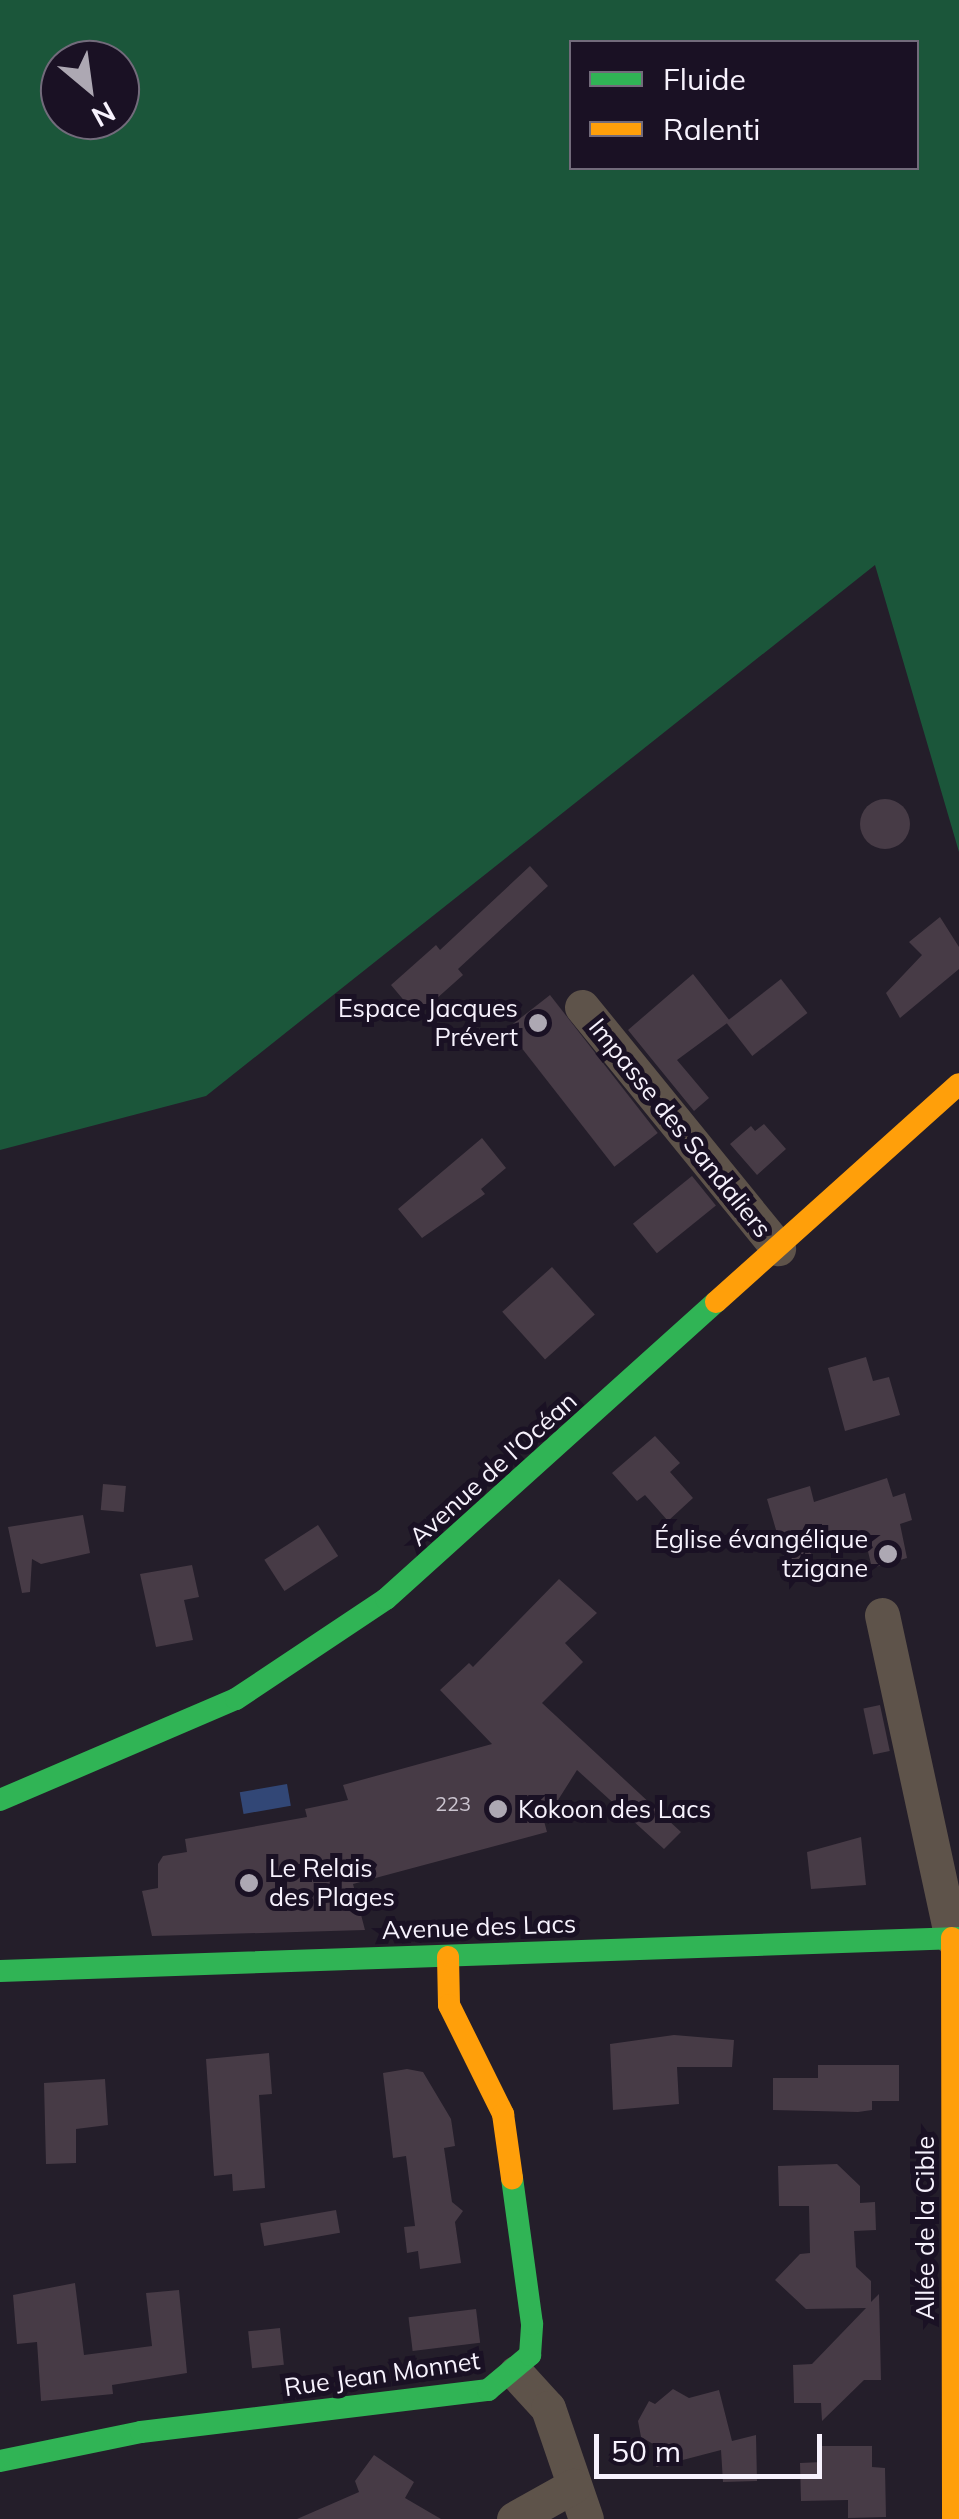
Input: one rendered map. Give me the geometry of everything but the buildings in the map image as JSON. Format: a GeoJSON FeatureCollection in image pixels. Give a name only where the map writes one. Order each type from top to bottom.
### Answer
{"type":"FeatureCollection","features":[{"type":"Feature","properties":{"kind":"main road","name":"Avenue de l'Océan"},"geometry":{"type":"LineString","coordinates":[[0,1800],[236,1699],[386,1600],[959,1084]]}},
{"type":"Feature","properties":{"kind":"main road","name":"Avenue des Lacs"},"geometry":{"type":"LineString","coordinates":[[0,1972],[956,1938]]}},
{"type":"Feature","properties":{"kind":"main road","name":"Allée de la Cible"},"geometry":{"type":"LineString","coordinates":[[953,2519],[956,1938]]}},
{"type":"Feature","properties":{"kind":"main road","name":"Rue Jean Monnet"},"geometry":{"type":"LineString","coordinates":[[0,2461],[141,2432],[488,2390],[516,2374],[530,2355],[532,2324],[504,2114],[449,2005],[448,1956]]}},
{"type":"Feature","properties":{"kind":"street","name":"Impasse des Sandaliers"},"geometry":{"type":"LineString","coordinates":[[582,1007],[778,1248]]}},
{"type":"Feature","properties":{"kind":"street"},"geometry":{"type":"LineString","coordinates":[[882,1614],[956,1938]]}},
{"type":"Feature","properties":{"kind":"street"},"geometry":{"type":"LineString","coordinates":[[516,2374],[548,2408],[586,2519]]}},
{"type":"Feature","properties":{"kind":"street"},"geometry":{"type":"LineString","coordinates":[[514,2519],[573,2486]]}},
{"type":"Feature","properties":{"kind":"green space"},"geometry":{"type":"Polygon","coordinates":[[[0,0],[959,0],[959,852],[875,565],[206,1096],[0,1150],[0,0]]]}},
{"type":"Feature","properties":{"kind":"water"},"geometry":{"type":"Polygon","coordinates":[[[287,1784],[291,1806],[244,1814],[240,1792],[287,1784]]]}},
{"type":"Feature","properties":{"kind":"traffic: fast"},"geometry":{"type":"LineString","coordinates":[[0,1800],[236,1699],[386,1599],[716,1302]]}},
{"type":"Feature","properties":{"kind":"traffic: fast"},"geometry":{"type":"LineString","coordinates":[[0,1971],[959,1938]]}},
{"type":"Feature","properties":{"kind":"traffic: fast"},"geometry":{"type":"LineString","coordinates":[[0,2461],[141,2432],[488,2390],[530,2355],[532,2324],[512,2178]]}},
{"type":"Feature","properties":{"kind":"traffic: slow"},"geometry":{"type":"LineString","coordinates":[[716,1302],[959,1084]]}},
{"type":"Feature","properties":{"kind":"traffic: slow"},"geometry":{"type":"LineString","coordinates":[[952,1938],[953,2519]]}},
{"type":"Feature","properties":{"kind":"traffic: slow"},"geometry":{"type":"LineString","coordinates":[[448,1957],[449,2005],[503,2114],[512,2178]]}},
{"type":"Feature","properties":{"kind":"place","name":"Espace Jacques Prévert"},"geometry":{"type":"Point","coordinates":[538,1023]}},
{"type":"Feature","properties":{"kind":"place","name":"Église évangélique tzigane"},"geometry":{"type":"Point","coordinates":[888,1554]}},
{"type":"Feature","properties":{"kind":"place","name":"Kokoon des Lacs"},"geometry":{"type":"Point","coordinates":[498,1809]}},
{"type":"Feature","properties":{"kind":"place","name":"Le Relais des Plages"},"geometry":{"type":"Point","coordinates":[249,1883]}}]}
